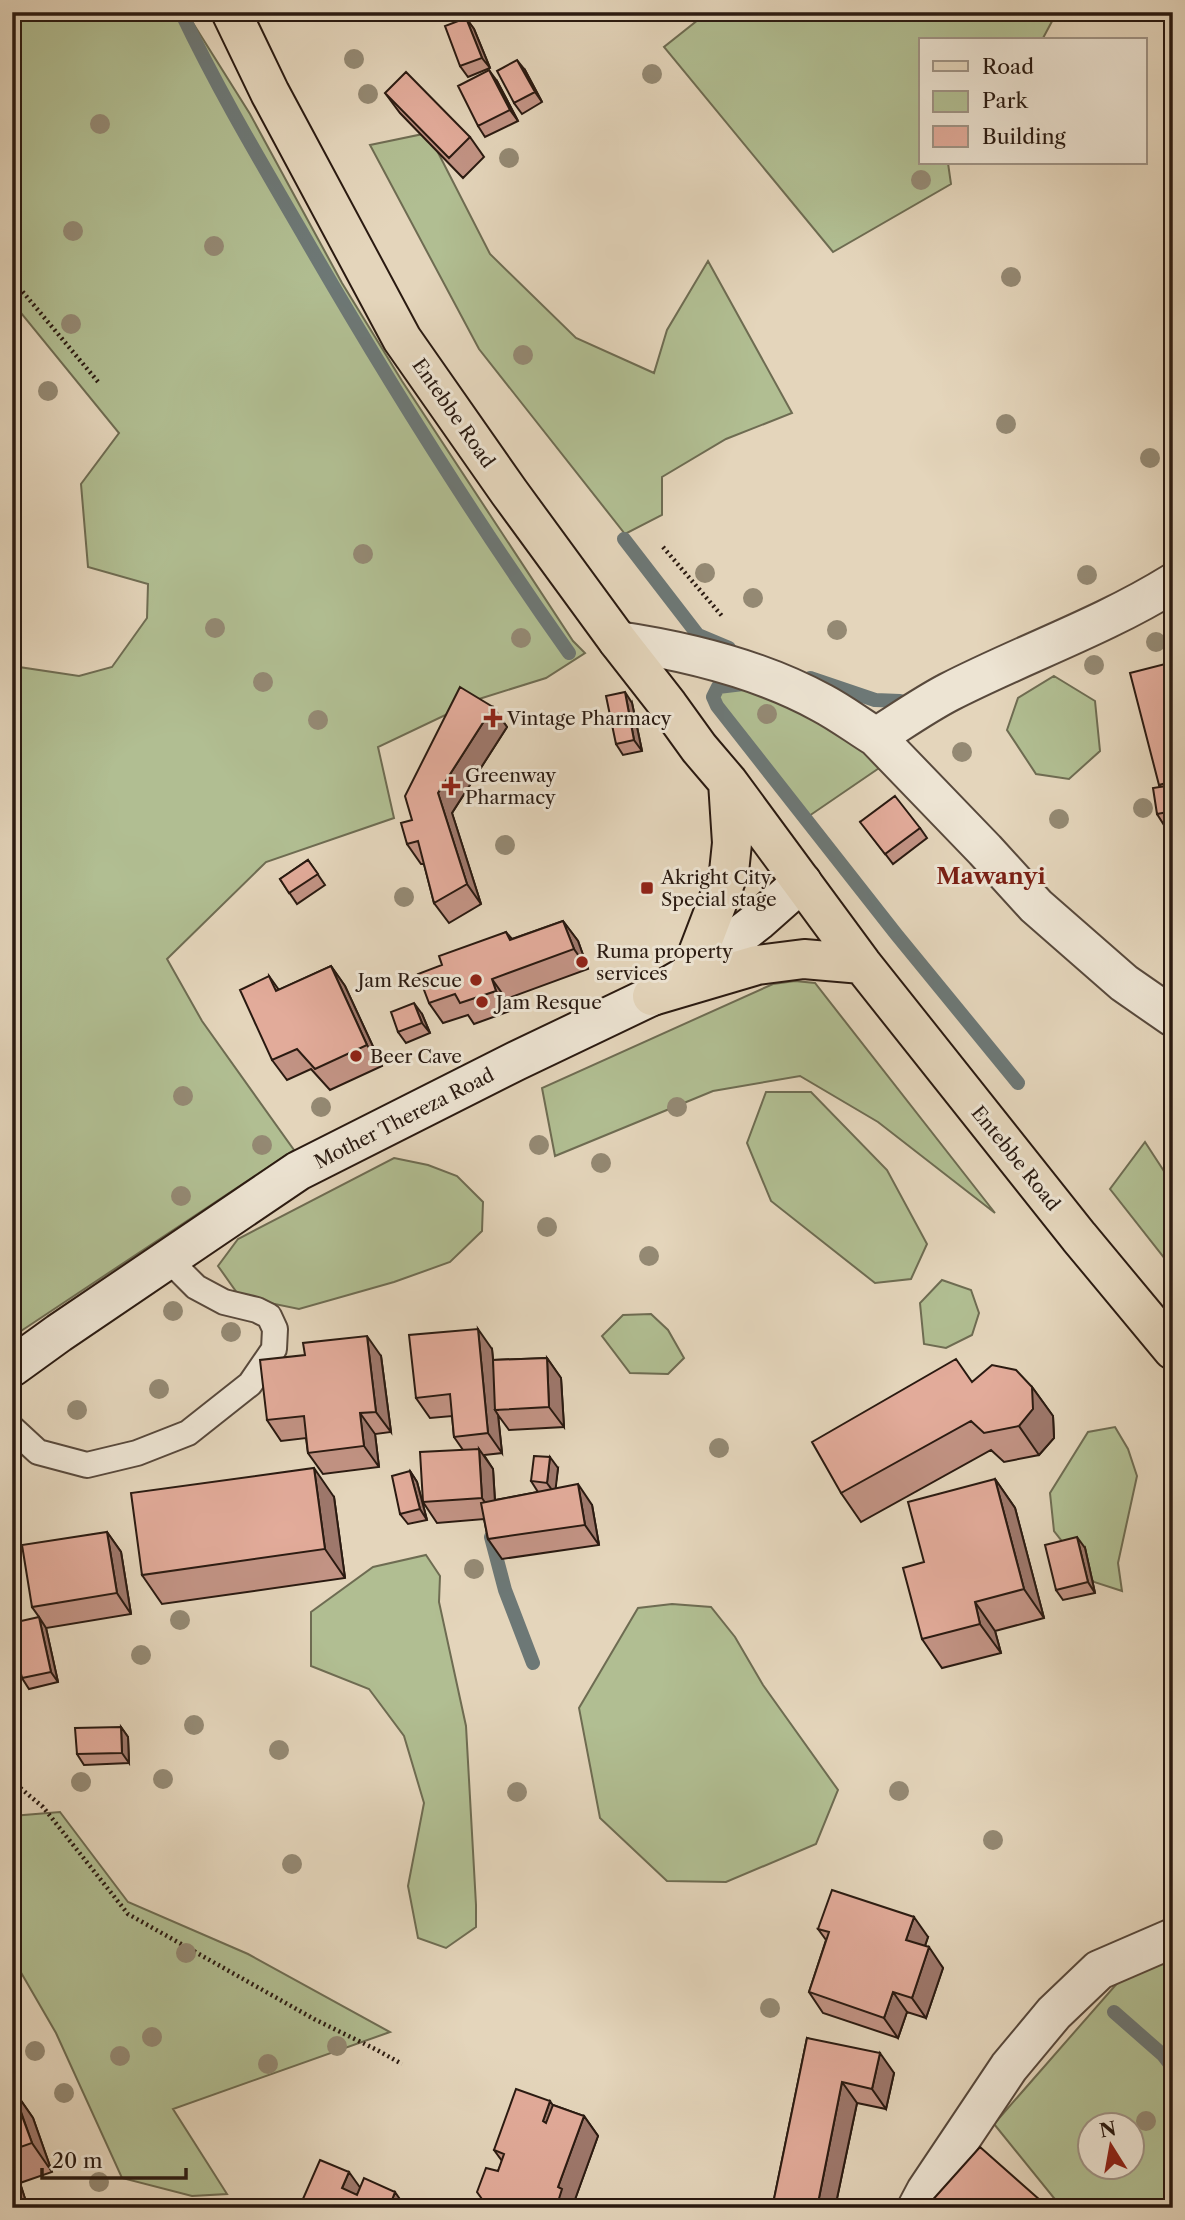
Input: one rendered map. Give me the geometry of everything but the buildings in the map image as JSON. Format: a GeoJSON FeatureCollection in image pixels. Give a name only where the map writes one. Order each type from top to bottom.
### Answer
{"type":"FeatureCollection","features":[{"type":"Feature","properties":{"kind":"main road","name":"Entebbe Road"},"geometry":{"type":"LineString","coordinates":[[232,12],[282,116],[402,338],[509,492],[862,964],[1079,1237],[1173,1350]]}},
{"type":"Feature","properties":{"kind":"main road"},"geometry":{"type":"LineString","coordinates":[[690,974],[729,872],[732,843],[728,782]]}},
{"type":"Feature","properties":{"kind":"main road"},"geometry":{"type":"LineString","coordinates":[[652,996],[757,965],[803,959],[862,964]]}},
{"type":"Feature","properties":{"kind":"street"},"geometry":{"type":"LineString","coordinates":[[876,737],[948,692],[1087,630],[1173,583]]}},
{"type":"Feature","properties":{"kind":"street"},"geometry":{"type":"LineString","coordinates":[[618,641],[669,648],[751,672],[822,702],[876,737],[1036,906],[1124,984],[1173,1017]]}},
{"type":"Feature","properties":{"kind":"street","name":"Mother Thereza Road"},"geometry":{"type":"LineString","coordinates":[[12,1367],[298,1171],[652,996],[690,974],[758,921],[802,882]]}},
{"type":"Feature","properties":{"kind":"street"},"geometry":{"type":"LineString","coordinates":[[917,2208],[1009,2067],[1054,2013],[1099,1970],[1173,1938]]}},
{"type":"Feature","properties":{"kind":"lane"},"geometry":{"type":"LineString","coordinates":[[12,1428],[38,1452],[87,1465],[137,1453],[188,1433],[250,1384],[274,1349],[275,1329],[268,1316],[257,1310],[224,1302],[197,1287],[169,1260]]}},
{"type":"Feature","properties":{"kind":"path"},"geometry":{"type":"LineString","coordinates":[[12,279],[99,383]]}},
{"type":"Feature","properties":{"kind":"path"},"geometry":{"type":"LineString","coordinates":[[663,547],[730,625]]}},
{"type":"Feature","properties":{"kind":"path"},"geometry":{"type":"LineString","coordinates":[[12,1781],[43,1807],[128,1914],[314,2019],[402,2064]]}},
{"type":"Feature","properties":{"kind":"green space"},"geometry":{"type":"Polygon","coordinates":[[[12,12],[186,12],[250,114],[342,283],[402,381],[573,641],[585,653],[546,678],[479,699],[378,747],[394,818],[266,862],[167,959],[202,1021],[294,1150],[12,1337],[12,666],[79,676],[112,667],[147,618],[148,584],[88,567],[81,484],[119,433],[12,302],[12,12]]]}},
{"type":"Feature","properties":{"kind":"green space"},"geometry":{"type":"Polygon","coordinates":[[[708,12],[1057,12],[1043,38],[919,38],[919,164],[948,164],[951,184],[833,252],[664,47],[708,12]]]}},
{"type":"Feature","properties":{"kind":"green space"},"geometry":{"type":"Polygon","coordinates":[[[428,133],[490,254],[576,338],[654,373],[667,330],[708,261],[792,413],[726,439],[662,477],[662,515],[625,534],[479,349],[370,145],[428,133]]]}},
{"type":"Feature","properties":{"kind":"green space"},"geometry":{"type":"Polygon","coordinates":[[[1054,676],[1095,701],[1100,751],[1069,779],[1036,774],[1007,730],[1018,698],[1054,676]]]}},
{"type":"Feature","properties":{"kind":"green space"},"geometry":{"type":"Polygon","coordinates":[[[745,684],[840,732],[885,764],[809,816],[715,700],[722,688],[745,684]]]}},
{"type":"Feature","properties":{"kind":"green space"},"geometry":{"type":"Polygon","coordinates":[[[795,981],[815,983],[995,1213],[878,1122],[800,1076],[713,1091],[555,1156],[542,1088],[773,984],[795,981]]]}},
{"type":"Feature","properties":{"kind":"green space"},"geometry":{"type":"Polygon","coordinates":[[[766,1092],[811,1092],[887,1170],[927,1244],[911,1279],[875,1283],[771,1201],[747,1143],[766,1092]]]}},
{"type":"Feature","properties":{"kind":"green space"},"geometry":{"type":"Polygon","coordinates":[[[1145,1142],[1173,1185],[1173,1269],[1110,1189],[1145,1142]]]}},
{"type":"Feature","properties":{"kind":"green space"},"geometry":{"type":"Polygon","coordinates":[[[394,1158],[428,1165],[457,1176],[483,1202],[482,1231],[450,1262],[394,1282],[299,1309],[240,1297],[218,1266],[238,1239],[394,1158]]]}},
{"type":"Feature","properties":{"kind":"green space"},"geometry":{"type":"Polygon","coordinates":[[[942,1280],[971,1290],[979,1313],[972,1335],[946,1348],[924,1344],[920,1303],[942,1280]]]}},
{"type":"Feature","properties":{"kind":"green space"},"geometry":{"type":"Polygon","coordinates":[[[651,1314],[668,1330],[684,1358],[668,1374],[630,1373],[602,1336],[623,1315],[651,1314]]]}},
{"type":"Feature","properties":{"kind":"green space"},"geometry":{"type":"Polygon","coordinates":[[[1115,1427],[1128,1449],[1137,1476],[1118,1563],[1122,1591],[1094,1582],[1054,1531],[1050,1493],[1088,1432],[1115,1427]]]}},
{"type":"Feature","properties":{"kind":"green space"},"geometry":{"type":"Polygon","coordinates":[[[426,1555],[440,1576],[439,1602],[466,1726],[476,1905],[476,1927],[446,1948],[418,1938],[408,1886],[424,1803],[404,1736],[369,1689],[311,1666],[311,1612],[373,1567],[426,1555]]]}},
{"type":"Feature","properties":{"kind":"green space"},"geometry":{"type":"Polygon","coordinates":[[[672,1604],[711,1607],[735,1637],[763,1685],[838,1790],[816,1844],[726,1882],[667,1881],[600,1818],[579,1708],[638,1608],[672,1604]]]}},
{"type":"Feature","properties":{"kind":"green space"},"geometry":{"type":"Polygon","coordinates":[[[60,1812],[128,1902],[248,1954],[390,2032],[173,2109],[227,2194],[192,2196],[122,2178],[56,2033],[12,1957],[12,1816],[60,1812]]]}},
{"type":"Feature","properties":{"kind":"green space"},"geometry":{"type":"Polygon","coordinates":[[[1173,1956],[1173,2208],[1062,2208],[994,2124],[1120,1980],[1173,1956]]]}},
{"type":"Feature","properties":{"kind":"waterway"},"geometry":{"type":"LineString","coordinates":[[181,12],[240,126],[367,342],[465,500],[569,653]]}},
{"type":"Feature","properties":{"kind":"waterway"},"geometry":{"type":"LineString","coordinates":[[624,539],[698,635],[729,648]]}},
{"type":"Feature","properties":{"kind":"waterway"},"geometry":{"type":"LineString","coordinates":[[810,678],[875,700],[900,701]]}},
{"type":"Feature","properties":{"kind":"waterway"},"geometry":{"type":"LineString","coordinates":[[743,684],[718,687],[713,697],[717,706],[896,934],[1018,1083]]}},
{"type":"Feature","properties":{"kind":"waterway"},"geometry":{"type":"LineString","coordinates":[[491,1537],[505,1590],[533,1663]]}},
{"type":"Feature","properties":{"kind":"waterway"},"geometry":{"type":"LineString","coordinates":[[1114,2012],[1163,2055],[1173,2068]]}},
{"type":"Feature","properties":{"kind":"place","name":"Vintage Pharmacy"},"geometry":{"type":"Point","coordinates":[493,718]}},
{"type":"Feature","properties":{"kind":"place","name":"Greenway Pharmacy"},"geometry":{"type":"Point","coordinates":[451,786]}},
{"type":"Feature","properties":{"kind":"place","name":"Akright City Special stage"},"geometry":{"type":"Point","coordinates":[647,888]}},
{"type":"Feature","properties":{"kind":"place","name":"Ruma property services"},"geometry":{"type":"Point","coordinates":[582,962]}},
{"type":"Feature","properties":{"kind":"place","name":"Jam Rescue"},"geometry":{"type":"Point","coordinates":[476,980]}},
{"type":"Feature","properties":{"kind":"place","name":"Jam Resque"},"geometry":{"type":"Point","coordinates":[482,1002]}},
{"type":"Feature","properties":{"kind":"place","name":"Beer Cave"},"geometry":{"type":"Point","coordinates":[356,1056]}},
{"type":"Feature","properties":{"kind":"district","name":"Mawanyi"},"geometry":{"type":"Point","coordinates":[991,876]}}]}
